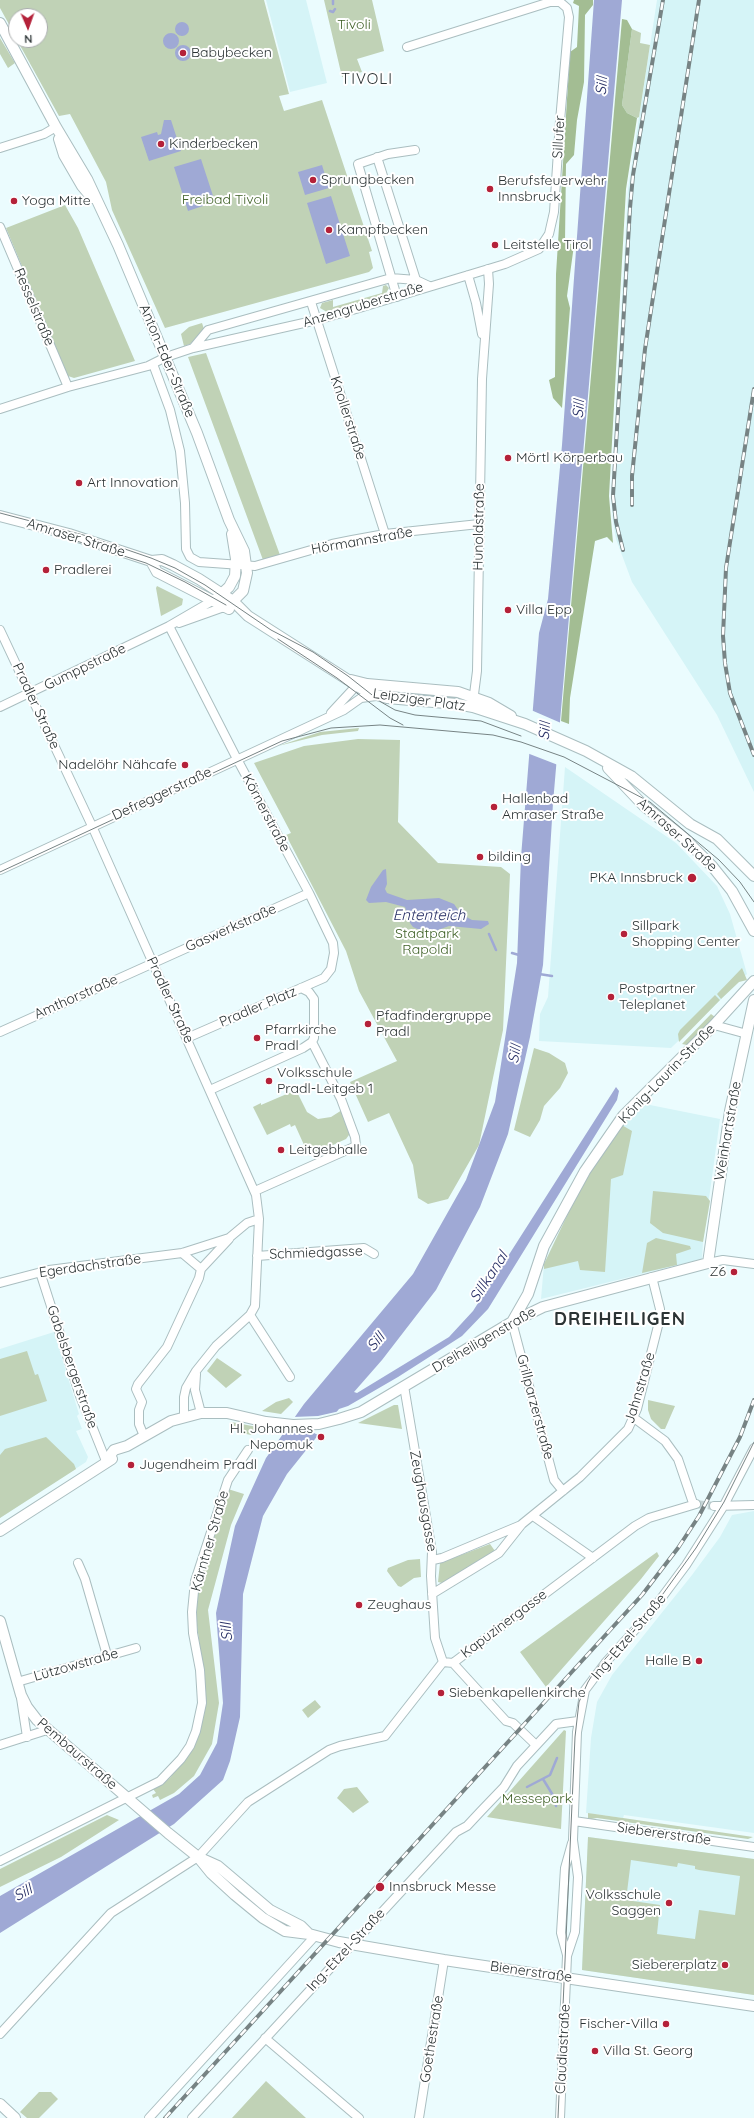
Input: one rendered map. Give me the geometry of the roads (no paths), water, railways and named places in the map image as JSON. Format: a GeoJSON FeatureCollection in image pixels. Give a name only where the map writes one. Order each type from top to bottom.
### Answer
{"type":"FeatureCollection","features":[{"type":"Feature","properties":{"kind":"street","name":"Sillufer"},"geometry":{"type":"LineString","coordinates":[[406,47],[550,2],[560,2],[567,8],[569,17],[553,224],[544,244],[537,250],[505,264],[488,269]]}},
{"type":"Feature","properties":{"kind":"street","name":"Anton-Eder-Straße"},"geometry":{"type":"LineString","coordinates":[[0,23],[56,127],[87,179],[118,245],[166,357],[210,466],[229,520],[244,551],[247,566],[243,591],[233,601],[224,607]]}},
{"type":"Feature","properties":{"kind":"street","name":"Anton-Eder-Straße"},"geometry":{"type":"LineString","coordinates":[[0,34],[15,52]]}},
{"type":"Feature","properties":{"kind":"street"},"geometry":{"type":"LineString","coordinates":[[0,148],[44,134],[56,127]]}},
{"type":"Feature","properties":{"kind":"street"},"geometry":{"type":"LineString","coordinates":[[397,297],[358,164],[377,157],[415,150]]}},
{"type":"Feature","properties":{"kind":"street"},"geometry":{"type":"LineString","coordinates":[[377,157],[416,280]]}},
{"type":"Feature","properties":{"kind":"street","name":"Resselstraße"},"geometry":{"type":"LineString","coordinates":[[0,227],[68,387]]}},
{"type":"Feature","properties":{"kind":"street"},"geometry":{"type":"LineString","coordinates":[[429,286],[488,269]]}},
{"type":"Feature","properties":{"kind":"street","name":"Hunoldstraße"},"geometry":{"type":"LineString","coordinates":[[472,707],[477,670],[479,524],[484,347],[489,284],[488,269]]}},
{"type":"Feature","properties":{"kind":"street","name":"Hunoldstraße"},"geometry":{"type":"LineString","coordinates":[[468,275],[476,303],[484,347]]}},
{"type":"Feature","properties":{"kind":"street","name":"Anzengruberstraße"},"geometry":{"type":"LineString","coordinates":[[193,348],[208,330],[311,302],[391,278],[416,280],[429,286]]}},
{"type":"Feature","properties":{"kind":"street","name":"Anzengruberstraße"},"geometry":{"type":"LineString","coordinates":[[0,409],[68,387],[153,364],[166,357],[193,348],[317,320],[397,297],[429,286]]}},
{"type":"Feature","properties":{"kind":"street","name":"Knollerstraße"},"geometry":{"type":"LineString","coordinates":[[311,302],[385,534]]}},
{"type":"Feature","properties":{"kind":"street","name":"Anton-Eder-Straße"},"geometry":{"type":"LineString","coordinates":[[153,364],[170,410],[180,451],[185,503],[186,549],[190,557],[199,562],[247,566]]}},
{"type":"Feature","properties":{"kind":"street","name":"Amraser Straße"},"geometry":{"type":"LineString","coordinates":[[0,516],[69,534],[151,562],[162,560],[199,578],[233,601],[248,616]]}},
{"type":"Feature","properties":{"kind":"street","name":"Anton-Eder-Straße"},"geometry":{"type":"LineString","coordinates":[[212,601],[222,594],[232,583],[235,576],[236,565],[229,520]]}},
{"type":"Feature","properties":{"kind":"street","name":"Hörmannstraße"},"geometry":{"type":"LineString","coordinates":[[247,566],[255,566],[332,544],[385,534],[479,524]]}},
{"type":"Feature","properties":{"kind":"street","name":"Amraser Straße"},"geometry":{"type":"LineString","coordinates":[[151,562],[157,572],[224,607],[248,616],[343,676]]}},
{"type":"Feature","properties":{"kind":"street","name":"Gumppstraße"},"geometry":{"type":"LineString","coordinates":[[0,707],[169,626],[212,601]]}},
{"type":"Feature","properties":{"kind":"street","name":"Gumppstraße"},"geometry":{"type":"LineString","coordinates":[[169,626],[194,619],[224,607]]}},
{"type":"Feature","properties":{"kind":"street","name":"Körnerstraße"},"geometry":{"type":"LineString","coordinates":[[169,626],[237,759],[309,893],[333,943],[334,953],[331,969],[324,978],[301,988]]}},
{"type":"Feature","properties":{"kind":"street","name":"Pradler Straße"},"geometry":{"type":"LineString","coordinates":[[0,630],[31,693],[92,827],[255,1191],[259,1219],[255,1303],[250,1315]]}},
{"type":"Feature","properties":{"kind":"street","name":"Leipziger Platz"},"geometry":{"type":"LineString","coordinates":[[343,676],[367,684],[453,692],[474,697]]}},
{"type":"Feature","properties":{"kind":"street","name":"Leipziger Platz"},"geometry":{"type":"LineString","coordinates":[[343,676],[367,692],[382,697],[472,707]]}},
{"type":"Feature","properties":{"kind":"street"},"geometry":{"type":"LineString","coordinates":[[356,686],[367,684]]}},
{"type":"Feature","properties":{"kind":"street","name":"Defreggerstraße"},"geometry":{"type":"LineString","coordinates":[[324,718],[337,709],[356,686]]}},
{"type":"Feature","properties":{"kind":"street","name":"Defreggerstraße"},"geometry":{"type":"LineString","coordinates":[[0,870],[344,710],[365,697],[382,697]]}},
{"type":"Feature","properties":{"kind":"street","name":"Amraser Straße"},"geometry":{"type":"LineString","coordinates":[[474,697],[525,724],[586,751],[631,776],[690,824],[717,839],[754,876]]}},
{"type":"Feature","properties":{"kind":"street","name":"Amraser Straße"},"geometry":{"type":"LineString","coordinates":[[472,707],[525,724]]}},
{"type":"Feature","properties":{"kind":"street","name":"Amraser Straße"},"geometry":{"type":"LineString","coordinates":[[586,751],[614,773],[643,805],[684,838],[712,866],[732,891],[754,931]]}},
{"type":"Feature","properties":{"kind":"street","name":"Gaswerkstraße"},"geometry":{"type":"LineString","coordinates":[[153,963],[309,893]]}},
{"type":"Feature","properties":{"kind":"street","name":"Amthorstraße"},"geometry":{"type":"LineString","coordinates":[[0,1032],[153,963]]}},
{"type":"Feature","properties":{"kind":"street","name":"König-Laurin-Straße"},"geometry":{"type":"LineString","coordinates":[[512,1322],[528,1294],[544,1246],[585,1170],[610,1134],[623,1116],[714,1025],[754,981]]}},
{"type":"Feature","properties":{"kind":"street","name":"Pradler Platz"},"geometry":{"type":"LineString","coordinates":[[187,1038],[301,988],[309,992],[314,999],[314,1038],[312,1042]]}},
{"type":"Feature","properties":{"kind":"street","name":"Weinhartstraße"},"geometry":{"type":"LineString","coordinates":[[708,1263],[730,1112],[754,1000]]}},
{"type":"Feature","properties":{"kind":"street"},"geometry":{"type":"LineString","coordinates":[[714,1025],[747,1034]]}},
{"type":"Feature","properties":{"kind":"street"},"geometry":{"type":"LineString","coordinates":[[210,1090],[304,1048],[312,1042],[341,1100],[356,1137],[356,1146],[255,1191]]}},
{"type":"Feature","properties":{"kind":"street","name":"Egerdachstraße"},"geometry":{"type":"LineString","coordinates":[[0,1283],[40,1272],[182,1253],[229,1238],[247,1223],[259,1219]]}},
{"type":"Feature","properties":{"kind":"street"},"geometry":{"type":"LineString","coordinates":[[144,1436],[139,1424],[139,1410],[142,1402],[136,1389],[167,1348],[199,1278],[201,1269],[229,1238]]}},
{"type":"Feature","properties":{"kind":"street","name":"Schmiedgasse"},"geometry":{"type":"LineString","coordinates":[[257,1256],[364,1248],[374,1254]]}},
{"type":"Feature","properties":{"kind":"street"},"geometry":{"type":"LineString","coordinates":[[182,1253],[201,1269]]}},
{"type":"Feature","properties":{"kind":"street","name":"Dreiheiligenstraße"},"geometry":{"type":"LineString","coordinates":[[0,1532],[106,1461],[118,1456],[127,1446],[144,1436],[184,1417],[201,1413],[226,1413],[266,1422],[301,1425],[339,1419],[361,1412],[512,1322],[543,1307],[708,1263],[723,1260],[754,1264]]}},
{"type":"Feature","properties":{"kind":"street","name":"Gabelsbergerstraße"},"geometry":{"type":"LineString","coordinates":[[40,1272],[80,1396],[106,1461]]}},
{"type":"Feature","properties":{"kind":"street","name":"Jahnstraße"},"geometry":{"type":"LineString","coordinates":[[433,1560],[442,1558],[522,1524],[563,1491],[623,1435],[634,1418],[660,1318],[660,1309],[652,1277]]}},
{"type":"Feature","properties":{"kind":"street"},"geometry":{"type":"LineString","coordinates":[[528,1294],[534,1306],[543,1307]]}},
{"type":"Feature","properties":{"kind":"street"},"geometry":{"type":"LineString","coordinates":[[184,1417],[184,1397],[186,1388],[196,1371],[213,1349],[250,1315],[290,1377]]}},
{"type":"Feature","properties":{"kind":"street","name":"Grillparzerstraße"},"geometry":{"type":"LineString","coordinates":[[512,1322],[554,1480],[563,1491]]}},
{"type":"Feature","properties":{"kind":"street"},"geometry":{"type":"LineString","coordinates":[[196,1371],[195,1390],[201,1413]]}},
{"type":"Feature","properties":{"kind":"street","name":"Zeughausgasse"},"geometry":{"type":"LineString","coordinates":[[404,1386],[433,1560],[432,1594],[435,1638],[442,1662]]}},
{"type":"Feature","properties":{"kind":"street","name":"Kapuzinergasse"},"geometry":{"type":"LineString","coordinates":[[0,2034],[111,1913],[198,1856],[248,1802],[326,1753],[340,1746],[385,1736],[442,1662],[453,1663],[649,1518],[695,1503],[678,1459],[665,1441],[634,1418]]}},
{"type":"Feature","properties":{"kind":"street","name":"Ing.-Etzel-Straße"},"geometry":{"type":"LineString","coordinates":[[192,2118],[456,1832],[467,1826],[505,1789],[517,1766],[556,1724],[578,1721],[585,1690],[592,1679],[674,1582],[723,1507],[754,1448]]}},
{"type":"Feature","properties":{"kind":"street","name":"Kärntner Straße"},"geometry":{"type":"LineString","coordinates":[[0,1861],[162,1780],[181,1759],[196,1731],[200,1716],[202,1692],[193,1633],[192,1612],[195,1581],[228,1480],[248,1450]]}},
{"type":"Feature","properties":{"kind":"street"},"geometry":{"type":"LineString","coordinates":[[714,1506],[723,1507],[754,1505]]}},
{"type":"Feature","properties":{"kind":"street"},"geometry":{"type":"LineString","coordinates":[[533,1516],[593,1558]]}},
{"type":"Feature","properties":{"kind":"street","name":"Jahnstraße"},"geometry":{"type":"LineString","coordinates":[[432,1594],[499,1553],[522,1524]]}},
{"type":"Feature","properties":{"kind":"street"},"geometry":{"type":"LineString","coordinates":[[78,1563],[85,1579],[107,1655]]}},
{"type":"Feature","properties":{"kind":"street","name":"Pembaurstraße"},"geometry":{"type":"LineString","coordinates":[[0,1621],[21,1695],[27,1737]]}},
{"type":"Feature","properties":{"kind":"street","name":"Lützowstraße"},"geometry":{"type":"LineString","coordinates":[[17,1682],[107,1655],[136,1648]]}},
{"type":"Feature","properties":{"kind":"street"},"geometry":{"type":"LineString","coordinates":[[453,1663],[506,1721],[513,1723],[536,1745]]}},
{"type":"Feature","properties":{"kind":"street","name":"Pembaurstraße"},"geometry":{"type":"LineString","coordinates":[[21,1695],[27,1707],[47,1730],[168,1833]]}},
{"type":"Feature","properties":{"kind":"street","name":"Claudiastraße"},"geometry":{"type":"LineString","coordinates":[[560,2118],[567,1956],[575,1932],[576,1924],[578,1877],[573,1840],[578,1721]]}},
{"type":"Feature","properties":{"kind":"street"},"geometry":{"type":"LineString","coordinates":[[0,1745],[47,1730]]}},
{"type":"Feature","properties":{"kind":"street","name":"Siebererstraße"},"geometry":{"type":"LineString","coordinates":[[574,1821],[754,1847]]}},
{"type":"Feature","properties":{"kind":"street","name":"Bienerstraße"},"geometry":{"type":"LineString","coordinates":[[168,1833],[198,1856],[211,1873],[263,1918],[285,1931],[444,1960],[754,2006]]}},
{"type":"Feature","properties":{"kind":"street","name":"Claudiastraße"},"geometry":{"type":"LineString","coordinates":[[567,1956],[561,1932],[565,1868],[573,1840]]}},
{"type":"Feature","properties":{"kind":"street"},"geometry":{"type":"LineString","coordinates":[[149,2118],[259,1997],[312,1935]]}},
{"type":"Feature","properties":{"kind":"street","name":"Goethestraße"},"geometry":{"type":"LineString","coordinates":[[419,2118],[444,1960]]}},
{"type":"Feature","properties":{"kind":"street"},"geometry":{"type":"LineString","coordinates":[[265,2038],[358,2118]]}},
{"type":"Feature","properties":{"kind":"street"},"geometry":{"type":"LineString","coordinates":[[0,2104],[15,2118]]}},
{"type":"Feature","properties":{"kind":"water","name":"Sill"},"geometry":{"type":"Polygon","coordinates":[[[594,0],[622,0],[553,803],[543,965],[530,1037],[508,1134],[480,1207],[436,1290],[382,1360],[354,1392],[357,1393],[449,1337],[473,1311],[616,1087],[619,1091],[617,1100],[488,1309],[462,1336],[398,1377],[348,1406],[339,1409],[287,1474],[263,1516],[243,1594],[240,1717],[230,1761],[223,1780],[174,1824],[0,1933],[0,1896],[179,1794],[200,1775],[217,1743],[223,1703],[216,1613],[235,1526],[266,1458],[304,1404],[413,1274],[466,1180],[495,1102],[517,963],[521,857],[539,633],[548,599],[562,445],[594,0]]]}},
{"type":"Feature","properties":{"kind":"water","name":"Babybecken"},"geometry":{"type":"Polygon","coordinates":[[[179,22],[185,22],[189,26],[189,32],[185,36],[179,36],[175,32],[175,26],[179,22]]]}},
{"type":"Feature","properties":{"kind":"water","name":"Babybecken"},"geometry":{"type":"Polygon","coordinates":[[[171,33],[178,38],[179,41],[174,48],[171,49],[164,44],[163,41],[168,34],[171,33]]]}},
{"type":"Feature","properties":{"kind":"water","name":"Babybecken"},"geometry":{"type":"Polygon","coordinates":[[[183,45],[190,50],[191,53],[186,60],[183,61],[176,56],[175,53],[180,46],[183,45]]]}},
{"type":"Feature","properties":{"kind":"water","name":"Kinderbecken"},"geometry":{"type":"Polygon","coordinates":[[[164,120],[171,120],[181,151],[149,161],[141,137],[157,132],[158,135],[161,134],[164,120]]]}},
{"type":"Feature","properties":{"kind":"water"},"geometry":{"type":"Polygon","coordinates":[[[201,159],[215,202],[188,211],[174,167],[201,159]]]}},
{"type":"Feature","properties":{"kind":"water","name":"Sprungbecken"},"geometry":{"type":"Polygon","coordinates":[[[322,165],[329,188],[305,195],[298,172],[322,165]]]}},
{"type":"Feature","properties":{"kind":"water","name":"Kampfbecken"},"geometry":{"type":"Polygon","coordinates":[[[331,196],[350,256],[326,264],[307,203],[331,196]]]}},
{"type":"Feature","properties":{"kind":"water","name":"Ententeich"},"geometry":{"type":"Polygon","coordinates":[[[386,869],[387,884],[385,889],[387,893],[407,900],[439,898],[454,904],[461,914],[472,920],[488,921],[489,924],[481,929],[449,926],[438,930],[435,935],[431,935],[413,927],[410,923],[405,907],[386,902],[369,903],[366,900],[371,887],[383,870],[386,869]]]}},
{"type":"Feature","properties":{"kind":"waterway"},"geometry":{"type":"LineString","coordinates":[[330,11],[333,12],[335,9]]}},
{"type":"Feature","properties":{"kind":"waterway"},"geometry":{"type":"LineString","coordinates":[[489,934],[496,950]]}},
{"type":"Feature","properties":{"kind":"waterway"},"geometry":{"type":"LineString","coordinates":[[512,953],[519,955]]}},
{"type":"Feature","properties":{"kind":"waterway"},"geometry":{"type":"LineString","coordinates":[[539,974],[552,976]]}},
{"type":"Feature","properties":{"kind":"waterway"},"geometry":{"type":"LineString","coordinates":[[527,1787],[550,1775],[557,1758]]}},
{"type":"Feature","properties":{"kind":"waterway"},"geometry":{"type":"LineString","coordinates":[[543,1779],[554,1797],[556,1806]]}},
{"type":"Feature","properties":{"kind":"tunnel"},"geometry":{"type":"LineString","coordinates":[[696,1504],[714,1506]]}},
{"type":"Feature","properties":{"kind":"tram line"},"geometry":{"type":"LineString","coordinates":[[0,513],[87,536],[175,568],[205,585],[271,630],[313,652],[348,676],[381,702],[395,710],[415,715],[481,721],[521,736]]}},
{"type":"Feature","properties":{"kind":"tram line"},"geometry":{"type":"LineString","coordinates":[[26,525],[146,563],[185,582],[226,605]]}},
{"type":"Feature","properties":{"kind":"tram line"},"geometry":{"type":"LineString","coordinates":[[278,639],[337,678],[390,718],[403,725]]}},
{"type":"Feature","properties":{"kind":"tram line"},"geometry":{"type":"LineString","coordinates":[[0,872],[282,741],[331,728],[380,725],[493,735],[521,742],[564,757],[650,802],[719,860],[740,882],[754,902]]}},
{"type":"Feature","properties":{"kind":"tram line"},"geometry":{"type":"LineString","coordinates":[[558,2118],[575,1737],[579,1702],[596,1669],[660,1598],[696,1548],[724,1502],[754,1442]]}},
{"type":"Feature","properties":{"kind":"railway"},"geometry":{"type":"LineString","coordinates":[[623,550],[616,522],[613,496],[630,208],[633,175],[663,0]]}},
{"type":"Feature","properties":{"kind":"railway"},"geometry":{"type":"LineString","coordinates":[[632,505],[632,476],[645,349],[699,0]]}},
{"type":"Feature","properties":{"kind":"railway"},"geometry":{"type":"LineString","coordinates":[[754,389],[726,568],[723,636],[725,663],[730,693],[754,755]]}},
{"type":"Feature","properties":{"kind":"railway"},"geometry":{"type":"LineString","coordinates":[[165,2118],[642,1595],[678,1548],[699,1516],[740,1437],[754,1400]]}},
{"type":"Feature","properties":{"kind":"place","name":"Babybecken"},"geometry":{"type":"Point","coordinates":[183,53]}},
{"type":"Feature","properties":{"kind":"place","name":"Kinderbecken"},"geometry":{"type":"Point","coordinates":[161,144]}},
{"type":"Feature","properties":{"kind":"place","name":"Sprungbecken"},"geometry":{"type":"Point","coordinates":[313,180]}},
{"type":"Feature","properties":{"kind":"place","name":"Berufsfeuerwehr Innsbruck"},"geometry":{"type":"Point","coordinates":[490,189]}},
{"type":"Feature","properties":{"kind":"place","name":"Yoga Mitte"},"geometry":{"type":"Point","coordinates":[14,201]}},
{"type":"Feature","properties":{"kind":"place","name":"Kampfbecken"},"geometry":{"type":"Point","coordinates":[329,230]}},
{"type":"Feature","properties":{"kind":"place","name":"Leitstelle Tirol"},"geometry":{"type":"Point","coordinates":[495,245]}},
{"type":"Feature","properties":{"kind":"place","name":"Mörtl Körperbau"},"geometry":{"type":"Point","coordinates":[508,458]}},
{"type":"Feature","properties":{"kind":"place","name":"Art Innovation"},"geometry":{"type":"Point","coordinates":[79,483]}},
{"type":"Feature","properties":{"kind":"place","name":"Pradlerei"},"geometry":{"type":"Point","coordinates":[46,570]}},
{"type":"Feature","properties":{"kind":"place","name":"Villa Epp"},"geometry":{"type":"Point","coordinates":[508,610]}},
{"type":"Feature","properties":{"kind":"place","name":"Nadelöhr Nähcafe"},"geometry":{"type":"Point","coordinates":[185,765]}},
{"type":"Feature","properties":{"kind":"place","name":"Hallenbad Amraser Straße"},"geometry":{"type":"Point","coordinates":[494,807]}},
{"type":"Feature","properties":{"kind":"place","name":"bilding"},"geometry":{"type":"Point","coordinates":[480,857]}},
{"type":"Feature","properties":{"kind":"place","name":"PKA Innsbruck"},"geometry":{"type":"Point","coordinates":[692,878]}},
{"type":"Feature","properties":{"kind":"place","name":"Sillpark Shopping Center"},"geometry":{"type":"Point","coordinates":[624,934]}},
{"type":"Feature","properties":{"kind":"place","name":"Postpartner Teleplanet"},"geometry":{"type":"Point","coordinates":[611,997]}},
{"type":"Feature","properties":{"kind":"place","name":"Pfadfindergruppe Pradl"},"geometry":{"type":"Point","coordinates":[368,1024]}},
{"type":"Feature","properties":{"kind":"place","name":"Pfarrkirche Pradl"},"geometry":{"type":"Point","coordinates":[257,1038]}},
{"type":"Feature","properties":{"kind":"place","name":"Volksschule Pradl-Leitgeb 1"},"geometry":{"type":"Point","coordinates":[269,1081]}},
{"type":"Feature","properties":{"kind":"place","name":"Leitgebhalle"},"geometry":{"type":"Point","coordinates":[281,1150]}},
{"type":"Feature","properties":{"kind":"place","name":"Z6"},"geometry":{"type":"Point","coordinates":[734,1272]}},
{"type":"Feature","properties":{"kind":"place","name":"Hl. Johannes Nepomuk"},"geometry":{"type":"Point","coordinates":[321,1437]}},
{"type":"Feature","properties":{"kind":"place","name":"Jugendheim Pradl"},"geometry":{"type":"Point","coordinates":[131,1465]}},
{"type":"Feature","properties":{"kind":"place","name":"Zeughaus"},"geometry":{"type":"Point","coordinates":[359,1605]}},
{"type":"Feature","properties":{"kind":"place","name":"Halle B"},"geometry":{"type":"Point","coordinates":[699,1661]}},
{"type":"Feature","properties":{"kind":"place","name":"Siebenkapellenkirche"},"geometry":{"type":"Point","coordinates":[441,1693]}},
{"type":"Feature","properties":{"kind":"place","name":"Innsbruck Messe"},"geometry":{"type":"Point","coordinates":[380,1887]}},
{"type":"Feature","properties":{"kind":"place","name":"Volksschule Saggen"},"geometry":{"type":"Point","coordinates":[669,1903]}},
{"type":"Feature","properties":{"kind":"place","name":"Siebererplatz"},"geometry":{"type":"Point","coordinates":[725,1965]}},
{"type":"Feature","properties":{"kind":"place","name":"Fischer-Villa"},"geometry":{"type":"Point","coordinates":[666,2024]}},
{"type":"Feature","properties":{"kind":"place","name":"Villa St. Georg"},"geometry":{"type":"Point","coordinates":[595,2051]}},
{"type":"Feature","properties":{"kind":"district","name":"TIVOLI"},"geometry":{"type":"Point","coordinates":[367,79]}},
{"type":"Feature","properties":{"kind":"district","name":"DREIHEILIGEN"},"geometry":{"type":"Point","coordinates":[620,1320]}},
{"type":"Feature","properties":{"kind":"park label","name":"Tivoli"},"geometry":{"type":"Point","coordinates":[354,25]}},
{"type":"Feature","properties":{"kind":"park label","name":"Freibad Tivoli"},"geometry":{"type":"Point","coordinates":[225,200]}},
{"type":"Feature","properties":{"kind":"park label","name":"Stadtpark Rapoldi"},"geometry":{"type":"Point","coordinates":[427,942]}},
{"type":"Feature","properties":{"kind":"park label","name":"Messepark"},"geometry":{"type":"Point","coordinates":[537,1799]}},
{"type":"Feature","properties":{"kind":"water label","name":"Sillkanal"},"geometry":{"type":"Point","coordinates":[489,1277]}}]}
